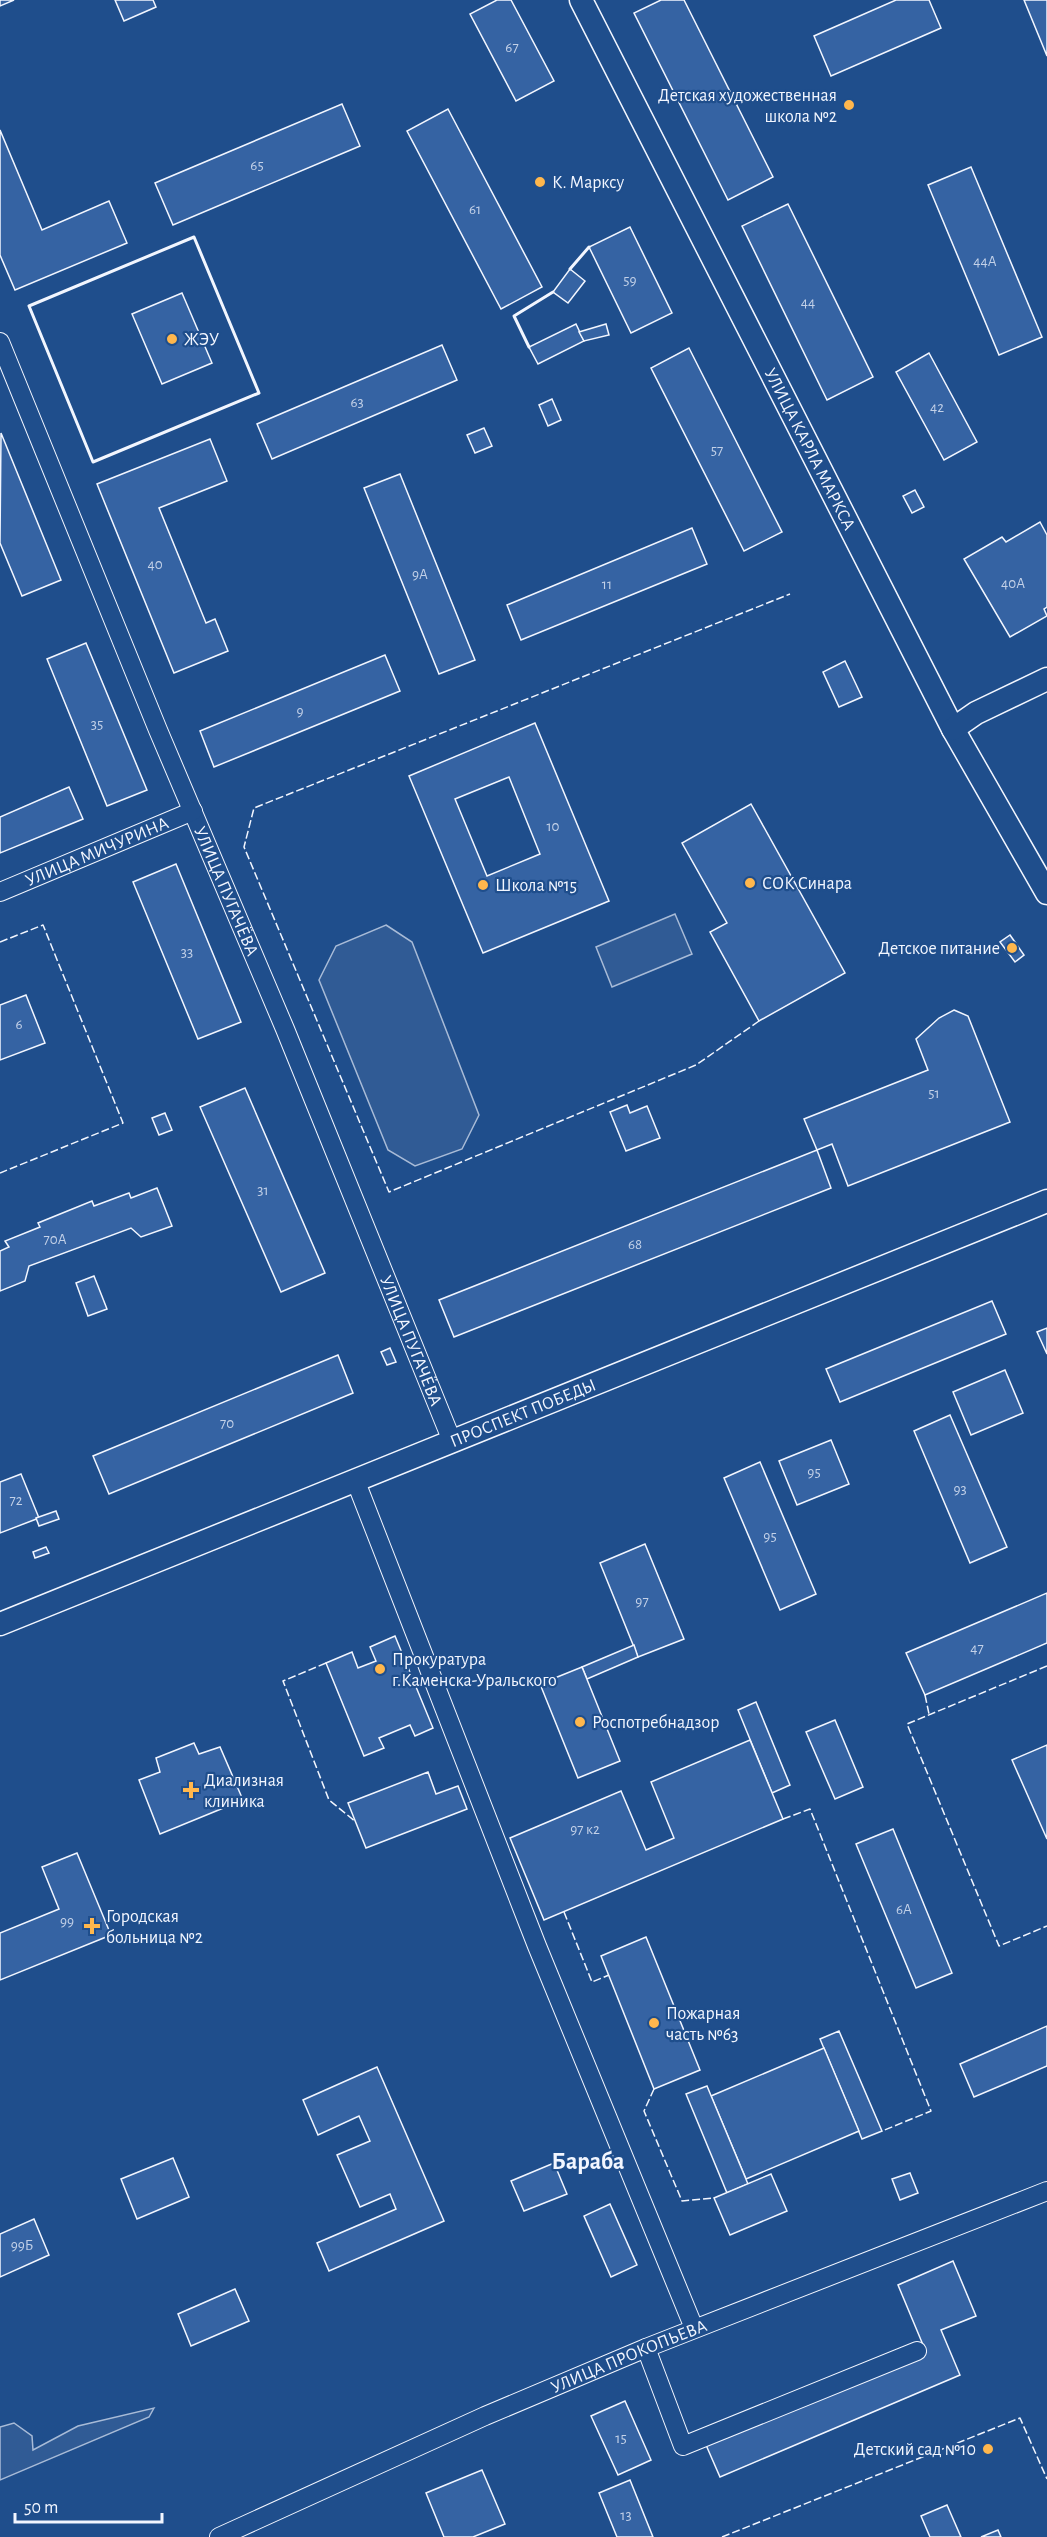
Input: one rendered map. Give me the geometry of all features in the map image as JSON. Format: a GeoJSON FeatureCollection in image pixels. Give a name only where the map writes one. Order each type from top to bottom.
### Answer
{"type":"FeatureCollection","features":[{"type":"Feature","properties":{"kind":"street","name":"УЛИЦА КАРЛА МАРКСА"},"geometry":{"type":"LineString","coordinates":[[581,0],[953,729],[1047,893]]}},
{"type":"Feature","properties":{"kind":"street","name":"УЛИЦА ПУГАЧЁВА"},"geometry":{"type":"LineString","coordinates":[[0,342],[285,1029],[452,1441]]}},
{"type":"Feature","properties":{"kind":"street"},"geometry":{"type":"LineString","coordinates":[[953,729],[976,713],[1047,679]]}},
{"type":"Feature","properties":{"kind":"street","name":"УЛИЦА МИЧУРИНА"},"geometry":{"type":"LineString","coordinates":[[0,892],[193,811]]}},
{"type":"Feature","properties":{"kind":"street","name":"ПРОСПЕКТ ПОБЕДЫ"},"geometry":{"type":"LineString","coordinates":[[0,1624],[1047,1201]]}},
{"type":"Feature","properties":{"kind":"street"},"geometry":{"type":"LineString","coordinates":[[356,1482],[537,1946],[694,2328]]}},
{"type":"Feature","properties":{"kind":"street","name":"УЛИЦА ПРОКОПЬЕВА"},"geometry":{"type":"LineString","coordinates":[[219,2537],[485,2416],[646,2348],[1047,2191]]}},
{"type":"Feature","properties":{"kind":"street"},"geometry":{"type":"LineString","coordinates":[[646,2348],[683,2446],[917,2351]]}},
{"type":"Feature","properties":{"kind":"shaded area"},"geometry":{"type":"Polygon","coordinates":[[[675,914],[692,954],[612,987],[596,947],[675,914]]]}},
{"type":"Feature","properties":{"kind":"shaded area"},"geometry":{"type":"Polygon","coordinates":[[[386,925],[412,942],[479,1115],[462,1149],[415,1166],[388,1150],[319,980],[336,946],[386,925]]]}},
{"type":"Feature","properties":{"kind":"shaded area"},"geometry":{"type":"Polygon","coordinates":[[[154,2408],[149,2417],[0,2480],[0,2427],[14,2423],[32,2436],[33,2450],[78,2426],[154,2408]]]}},
{"type":"Feature","properties":{"kind":"building"},"geometry":{"type":"Polygon","coordinates":[[[0,0],[14,0],[0,6],[0,0]]]}},
{"type":"Feature","properties":{"kind":"building"},"geometry":{"type":"Polygon","coordinates":[[[115,0],[153,0],[156,7],[124,21],[115,0]]]}},
{"type":"Feature","properties":{"kind":"building"},"geometry":{"type":"Polygon","coordinates":[[[497,0],[511,0],[554,81],[516,101],[470,14],[497,0]]]}},
{"type":"Feature","properties":{"kind":"building"},"geometry":{"type":"Polygon","coordinates":[[[661,0],[684,0],[773,177],[728,200],[634,13],[661,0]]]}},
{"type":"Feature","properties":{"kind":"building"},"geometry":{"type":"Polygon","coordinates":[[[896,0],[929,0],[941,28],[831,76],[814,36],[896,0]]]}},
{"type":"Feature","properties":{"kind":"building"},"geometry":{"type":"Polygon","coordinates":[[[1024,0],[1047,0],[1047,56],[1024,0]]]}},
{"type":"Feature","properties":{"kind":"building"},"geometry":{"type":"Polygon","coordinates":[[[342,104],[360,146],[173,225],[155,183],[342,104]]]}},
{"type":"Feature","properties":{"kind":"building"},"geometry":{"type":"Polygon","coordinates":[[[448,109],[542,287],[501,309],[407,131],[448,109]]]}},
{"type":"Feature","properties":{"kind":"building"},"geometry":{"type":"Polygon","coordinates":[[[0,130],[42,230],[109,201],[127,243],[15,290],[0,255],[0,130]]]}},
{"type":"Feature","properties":{"kind":"building"},"geometry":{"type":"Polygon","coordinates":[[[971,167],[1042,337],[999,355],[928,185],[971,167]]]}},
{"type":"Feature","properties":{"kind":"building"},"geometry":{"type":"Polygon","coordinates":[[[788,204],[873,377],[827,400],[742,226],[788,204]]]}},
{"type":"Feature","properties":{"kind":"building"},"geometry":{"type":"Polygon","coordinates":[[[630,227],[672,313],[631,333],[589,247],[630,227]]]}},
{"type":"Feature","properties":{"kind":"building"},"geometry":{"type":"Polygon","coordinates":[[[570,269],[585,281],[568,303],[553,292],[570,269]]]}},
{"type":"Feature","properties":{"kind":"building","name":"ЖЭУ"},"geometry":{"type":"Polygon","coordinates":[[[182,293],[212,363],[162,384],[132,314],[182,293]]]}},
{"type":"Feature","properties":{"kind":"building"},"geometry":{"type":"Polygon","coordinates":[[[576,324],[584,341],[538,364],[529,347],[576,324]]]}},
{"type":"Feature","properties":{"kind":"building"},"geometry":{"type":"Polygon","coordinates":[[[606,324],[609,335],[584,341],[579,332],[606,324]]]}},
{"type":"Feature","properties":{"kind":"building"},"geometry":{"type":"Polygon","coordinates":[[[442,345],[457,380],[272,459],[257,424],[442,345]]]}},
{"type":"Feature","properties":{"kind":"building"},"geometry":{"type":"Polygon","coordinates":[[[689,348],[782,532],[744,551],[651,368],[689,348]]]}},
{"type":"Feature","properties":{"kind":"building"},"geometry":{"type":"Polygon","coordinates":[[[929,353],[977,442],[944,460],[896,372],[929,353]]]}},
{"type":"Feature","properties":{"kind":"building"},"geometry":{"type":"Polygon","coordinates":[[[552,399],[561,420],[548,426],[539,405],[552,399]]]}},
{"type":"Feature","properties":{"kind":"building"},"geometry":{"type":"Polygon","coordinates":[[[484,428],[492,446],[475,453],[467,435],[484,428]]]}},
{"type":"Feature","properties":{"kind":"building"},"geometry":{"type":"Polygon","coordinates":[[[1,433],[61,580],[22,596],[0,543],[1,433]]]}},
{"type":"Feature","properties":{"kind":"building"},"geometry":{"type":"Polygon","coordinates":[[[210,439],[227,481],[159,508],[206,623],[215,619],[228,651],[174,673],[97,484],[210,439]]]}},
{"type":"Feature","properties":{"kind":"building"},"geometry":{"type":"Polygon","coordinates":[[[400,474],[475,660],[439,674],[364,488],[400,474]]]}},
{"type":"Feature","properties":{"kind":"building"},"geometry":{"type":"Polygon","coordinates":[[[915,490],[924,507],[912,513],[903,496],[915,490]]]}},
{"type":"Feature","properties":{"kind":"building"},"geometry":{"type":"Polygon","coordinates":[[[1040,522],[1047,535],[1047,607],[1044,609],[1047,616],[1010,637],[964,559],[1002,537],[1006,542],[1040,522]]]}},
{"type":"Feature","properties":{"kind":"building"},"geometry":{"type":"Polygon","coordinates":[[[692,528],[707,564],[521,640],[507,605],[692,528]]]}},
{"type":"Feature","properties":{"kind":"building"},"geometry":{"type":"Polygon","coordinates":[[[86,643],[147,790],[107,806],[47,659],[86,643]]]}},
{"type":"Feature","properties":{"kind":"building"},"geometry":{"type":"Polygon","coordinates":[[[385,655],[400,691],[214,767],[200,731],[385,655]]]}},
{"type":"Feature","properties":{"kind":"building"},"geometry":{"type":"Polygon","coordinates":[[[845,661],[862,697],[839,707],[823,672],[845,661]]]}},
{"type":"Feature","properties":{"kind":"building"},"geometry":{"type":"Polygon","coordinates":[[[535,723],[609,901],[483,953],[409,776],[535,723]],[[509,777],[455,799],[487,876],[540,854],[509,777]]]}},
{"type":"Feature","properties":{"kind":"building"},"geometry":{"type":"Polygon","coordinates":[[[69,787],[83,819],[0,853],[0,817],[69,787]]]}},
{"type":"Feature","properties":{"kind":"building","name":"СОК Синара"},"geometry":{"type":"Polygon","coordinates":[[[751,804],[845,973],[759,1021],[710,932],[727,923],[682,843],[751,804]]]}},
{"type":"Feature","properties":{"kind":"building"},"geometry":{"type":"Polygon","coordinates":[[[176,864],[241,1022],[198,1039],[133,882],[176,864]]]}},
{"type":"Feature","properties":{"kind":"building","name":"Детское питание"},"geometry":{"type":"Polygon","coordinates":[[[1010,935],[1024,955],[1015,962],[1000,942],[1010,935]]]}},
{"type":"Feature","properties":{"kind":"building"},"geometry":{"type":"Polygon","coordinates":[[[26,995],[45,1043],[0,1060],[0,1005],[26,995]]]}},
{"type":"Feature","properties":{"kind":"building"},"geometry":{"type":"Polygon","coordinates":[[[954,1010],[968,1016],[1010,1122],[848,1186],[832,1144],[817,1150],[804,1119],[928,1070],[916,1039],[939,1018],[954,1010]]]}},
{"type":"Feature","properties":{"kind":"building"},"geometry":{"type":"Polygon","coordinates":[[[245,1088],[325,1273],[281,1292],[200,1107],[245,1088]]]}},
{"type":"Feature","properties":{"kind":"building"},"geometry":{"type":"Polygon","coordinates":[[[627,1105],[630,1113],[647,1106],[660,1138],[626,1151],[610,1112],[627,1105]]]}},
{"type":"Feature","properties":{"kind":"building"},"geometry":{"type":"Polygon","coordinates":[[[165,1113],[172,1130],[159,1135],[152,1118],[165,1113]]]}},
{"type":"Feature","properties":{"kind":"building"},"geometry":{"type":"Polygon","coordinates":[[[817,1150],[831,1188],[454,1337],[439,1300],[817,1150]]]}},
{"type":"Feature","properties":{"kind":"building"},"geometry":{"type":"Polygon","coordinates":[[[157,1188],[172,1226],[141,1237],[131,1228],[29,1266],[25,1281],[0,1291],[0,1251],[9,1247],[5,1241],[40,1227],[38,1223],[92,1201],[94,1206],[129,1193],[131,1198],[157,1188]]]}},
{"type":"Feature","properties":{"kind":"building"},"geometry":{"type":"Polygon","coordinates":[[[94,1276],[107,1309],[88,1316],[76,1283],[94,1276]]]}},
{"type":"Feature","properties":{"kind":"building"},"geometry":{"type":"Polygon","coordinates":[[[992,1301],[1006,1334],[840,1402],[826,1369],[992,1301]]]}},
{"type":"Feature","properties":{"kind":"building"},"geometry":{"type":"Polygon","coordinates":[[[1047,1328],[1047,1354],[1037,1332],[1047,1328]]]}},
{"type":"Feature","properties":{"kind":"building"},"geometry":{"type":"Polygon","coordinates":[[[390,1348],[396,1362],[387,1365],[381,1352],[390,1348]]]}},
{"type":"Feature","properties":{"kind":"building"},"geometry":{"type":"Polygon","coordinates":[[[338,1355],[353,1393],[109,1494],[93,1456],[338,1355]]]}},
{"type":"Feature","properties":{"kind":"building"},"geometry":{"type":"Polygon","coordinates":[[[1005,1370],[1023,1413],[971,1435],[953,1392],[1005,1370]]]}},
{"type":"Feature","properties":{"kind":"building"},"geometry":{"type":"Polygon","coordinates":[[[950,1415],[1007,1547],[970,1563],[914,1431],[950,1415]]]}},
{"type":"Feature","properties":{"kind":"building"},"geometry":{"type":"Polygon","coordinates":[[[831,1440],[849,1484],[797,1505],[779,1461],[831,1440]]]}},
{"type":"Feature","properties":{"kind":"building"},"geometry":{"type":"Polygon","coordinates":[[[760,1462],[816,1594],[780,1610],[724,1478],[760,1462]]]}},
{"type":"Feature","properties":{"kind":"building"},"geometry":{"type":"Polygon","coordinates":[[[21,1474],[39,1518],[0,1533],[0,1482],[21,1474]]]}},
{"type":"Feature","properties":{"kind":"building"},"geometry":{"type":"Polygon","coordinates":[[[56,1511],[59,1519],[39,1526],[36,1518],[56,1511]]]}},
{"type":"Feature","properties":{"kind":"building"},"geometry":{"type":"Polygon","coordinates":[[[645,1544],[684,1639],[638,1657],[600,1563],[645,1544]]]}},
{"type":"Feature","properties":{"kind":"building"},"geometry":{"type":"Polygon","coordinates":[[[46,1547],[49,1553],[35,1558],[33,1552],[46,1547]]]}},
{"type":"Feature","properties":{"kind":"building"},"geometry":{"type":"Polygon","coordinates":[[[1047,1593],[1047,1643],[925,1695],[906,1653],[1047,1593]]]}},
{"type":"Feature","properties":{"kind":"building"},"geometry":{"type":"Polygon","coordinates":[[[395,1636],[433,1728],[415,1736],[410,1725],[379,1738],[384,1748],[364,1756],[326,1663],[352,1652],[358,1668],[376,1661],[370,1647],[395,1636]]]}},
{"type":"Feature","properties":{"kind":"building"},"geometry":{"type":"Polygon","coordinates":[[[634,1645],[638,1657],[587,1679],[582,1667],[634,1645]]]}},
{"type":"Feature","properties":{"kind":"building","name":"Роспотребнадзор"},"geometry":{"type":"Polygon","coordinates":[[[582,1667],[620,1761],[578,1778],[540,1684],[582,1667]]]}},
{"type":"Feature","properties":{"kind":"building"},"geometry":{"type":"Polygon","coordinates":[[[756,1702],[790,1785],[772,1793],[738,1710],[756,1702]]]}},
{"type":"Feature","properties":{"kind":"building"},"geometry":{"type":"Polygon","coordinates":[[[835,1720],[863,1787],[835,1799],[806,1732],[835,1720]]]}},
{"type":"Feature","properties":{"kind":"building"},"geometry":{"type":"Polygon","coordinates":[[[750,1740],[783,1819],[544,1920],[510,1838],[621,1791],[646,1850],[674,1838],[651,1782],[750,1740]]]}},
{"type":"Feature","properties":{"kind":"building","name":"Диализная клиника"},"geometry":{"type":"Polygon","coordinates":[[[194,1743],[199,1754],[220,1747],[243,1800],[160,1834],[139,1780],[160,1772],[156,1758],[194,1743]]]}},
{"type":"Feature","properties":{"kind":"building"},"geometry":{"type":"Polygon","coordinates":[[[1047,1745],[1047,1839],[1012,1760],[1047,1745]]]}},
{"type":"Feature","properties":{"kind":"building"},"geometry":{"type":"Polygon","coordinates":[[[428,1772],[436,1794],[458,1786],[467,1809],[366,1848],[348,1803],[428,1772]]]}},
{"type":"Feature","properties":{"kind":"building"},"geometry":{"type":"Polygon","coordinates":[[[893,1829],[952,1973],[916,1988],[856,1844],[893,1829]]]}},
{"type":"Feature","properties":{"kind":"building"},"geometry":{"type":"Polygon","coordinates":[[[77,1853],[111,1935],[0,1980],[0,1933],[59,1909],[42,1867],[77,1853]]]}},
{"type":"Feature","properties":{"kind":"building","name":"Пожарная часть №63"},"geometry":{"type":"Polygon","coordinates":[[[646,1937],[700,2070],[654,2089],[601,1956],[646,1937]]]}},
{"type":"Feature","properties":{"kind":"building"},"geometry":{"type":"Polygon","coordinates":[[[1047,2026],[1047,2066],[974,2097],[960,2064],[1047,2026]]]}},
{"type":"Feature","properties":{"kind":"building"},"geometry":{"type":"Polygon","coordinates":[[[839,2031],[882,2131],[862,2139],[820,2039],[839,2031]]]}},
{"type":"Feature","properties":{"kind":"building"},"geometry":{"type":"Polygon","coordinates":[[[824,2048],[859,2131],[746,2179],[711,2096],[824,2048]]]}},
{"type":"Feature","properties":{"kind":"building"},"geometry":{"type":"Polygon","coordinates":[[[377,2067],[444,2221],[329,2271],[317,2243],[396,2209],[390,2194],[360,2207],[337,2155],[370,2141],[359,2116],[318,2135],[303,2100],[377,2067]]]}},
{"type":"Feature","properties":{"kind":"building"},"geometry":{"type":"Polygon","coordinates":[[[707,2086],[748,2184],[727,2193],[686,2094],[707,2086]]]}},
{"type":"Feature","properties":{"kind":"building"},"geometry":{"type":"Polygon","coordinates":[[[173,2158],[189,2197],[137,2219],[121,2179],[173,2158]]]}},
{"type":"Feature","properties":{"kind":"building"},"geometry":{"type":"Polygon","coordinates":[[[554,2163],[567,2194],[524,2211],[511,2181],[554,2163]]]}},
{"type":"Feature","properties":{"kind":"building"},"geometry":{"type":"Polygon","coordinates":[[[910,2173],[918,2193],[900,2200],[892,2179],[910,2173]]]}},
{"type":"Feature","properties":{"kind":"building"},"geometry":{"type":"Polygon","coordinates":[[[771,2174],[787,2211],[730,2235],[714,2198],[771,2174]]]}},
{"type":"Feature","properties":{"kind":"building"},"geometry":{"type":"Polygon","coordinates":[[[610,2204],[637,2265],[611,2277],[584,2216],[610,2204]]]}},
{"type":"Feature","properties":{"kind":"building"},"geometry":{"type":"Polygon","coordinates":[[[34,2219],[49,2255],[0,2277],[0,2234],[34,2219]]]}},
{"type":"Feature","properties":{"kind":"building"},"geometry":{"type":"Polygon","coordinates":[[[953,2261],[976,2316],[941,2330],[960,2375],[720,2477],[706,2445],[926,2352],[898,2285],[953,2261]]]}},
{"type":"Feature","properties":{"kind":"building"},"geometry":{"type":"Polygon","coordinates":[[[235,2289],[249,2321],[191,2346],[178,2314],[235,2289]]]}},
{"type":"Feature","properties":{"kind":"building"},"geometry":{"type":"Polygon","coordinates":[[[625,2401],[651,2460],[618,2475],[591,2416],[625,2401]]]}},
{"type":"Feature","properties":{"kind":"building"},"geometry":{"type":"Polygon","coordinates":[[[482,2470],[505,2524],[473,2537],[444,2537],[426,2493],[482,2470]]]}},
{"type":"Feature","properties":{"kind":"building"},"geometry":{"type":"Polygon","coordinates":[[[630,2480],[653,2537],[617,2537],[599,2493],[630,2480]]]}},
{"type":"Feature","properties":{"kind":"building"},"geometry":{"type":"Polygon","coordinates":[[[947,2505],[961,2537],[930,2537],[921,2516],[947,2505]]]}},
{"type":"Feature","properties":{"kind":"building"},"geometry":{"type":"Polygon","coordinates":[[[998,2530],[1001,2537],[981,2537],[998,2530]]]}},
{"type":"Feature","properties":{"kind":"fence"},"geometry":{"type":"LineString","coordinates":[[759,1021],[696,1065],[389,1192],[244,847],[254,808],[790,594]]}},
{"type":"Feature","properties":{"kind":"fence"},"geometry":{"type":"LineString","coordinates":[[0,942],[43,925],[123,1123],[0,1173]]}},
{"type":"Feature","properties":{"kind":"fence"},"geometry":{"type":"LineString","coordinates":[[326,1663],[283,1681],[329,1800],[356,1822]]}},
{"type":"Feature","properties":{"kind":"fence"},"geometry":{"type":"LineString","coordinates":[[1047,1666],[907,1724],[999,1946],[1047,1926]]}},
{"type":"Feature","properties":{"kind":"fence"},"geometry":{"type":"LineString","coordinates":[[925,1695],[929,1714]]}},
{"type":"Feature","properties":{"kind":"fence"},"geometry":{"type":"LineString","coordinates":[[783,1819],[810,1809],[931,2111],[882,2131]]}},
{"type":"Feature","properties":{"kind":"fence"},"geometry":{"type":"LineString","coordinates":[[564,1912],[592,1982],[609,1975]]}},
{"type":"Feature","properties":{"kind":"fence"},"geometry":{"type":"LineString","coordinates":[[654,2089],[644,2111],[682,2201],[714,2198]]}},
{"type":"Feature","properties":{"kind":"fence"},"geometry":{"type":"LineString","coordinates":[[722,2537],[1020,2418],[1047,2479]]}},
{"type":"Feature","properties":{"kind":"wall"},"geometry":{"type":"LineString","coordinates":[[194,237],[259,393],[93,462],[29,306],[194,237]]}},
{"type":"Feature","properties":{"kind":"wall"},"geometry":{"type":"LineString","coordinates":[[570,269],[589,247]]}},
{"type":"Feature","properties":{"kind":"wall"},"geometry":{"type":"LineString","coordinates":[[529,347],[514,316],[553,292]]}},
{"type":"Feature","properties":{"kind":"place","name":"Детская художественная школа №2"},"geometry":{"type":"Point","coordinates":[849,105]}},
{"type":"Feature","properties":{"kind":"place","name":"К. Марксу"},"geometry":{"type":"Point","coordinates":[540,182]}},
{"type":"Feature","properties":{"kind":"place","name":"ЖЭУ"},"geometry":{"type":"Point","coordinates":[172,339]}},
{"type":"Feature","properties":{"kind":"place","name":"СОК Синара"},"geometry":{"type":"Point","coordinates":[750,883]}},
{"type":"Feature","properties":{"kind":"place","name":"Школа №15"},"geometry":{"type":"Point","coordinates":[483,885]}},
{"type":"Feature","properties":{"kind":"place","name":"Детское питание"},"geometry":{"type":"Point","coordinates":[1012,948]}},
{"type":"Feature","properties":{"kind":"place","name":"Прокуратура г.Каменска-Уральского"},"geometry":{"type":"Point","coordinates":[380,1669]}},
{"type":"Feature","properties":{"kind":"place","name":"Роспотребнадзор"},"geometry":{"type":"Point","coordinates":[580,1722]}},
{"type":"Feature","properties":{"kind":"place","name":"Диализная клиника"},"geometry":{"type":"Point","coordinates":[191,1790]}},
{"type":"Feature","properties":{"kind":"place","name":"Городская больница №2"},"geometry":{"type":"Point","coordinates":[92,1926]}},
{"type":"Feature","properties":{"kind":"place","name":"Пожарная часть №63"},"geometry":{"type":"Point","coordinates":[654,2023]}},
{"type":"Feature","properties":{"kind":"place","name":"Детский сад №10"},"geometry":{"type":"Point","coordinates":[988,2449]}},
{"type":"Feature","properties":{"kind":"district","name":"Бараба"},"geometry":{"type":"Point","coordinates":[588,2161]}}]}
